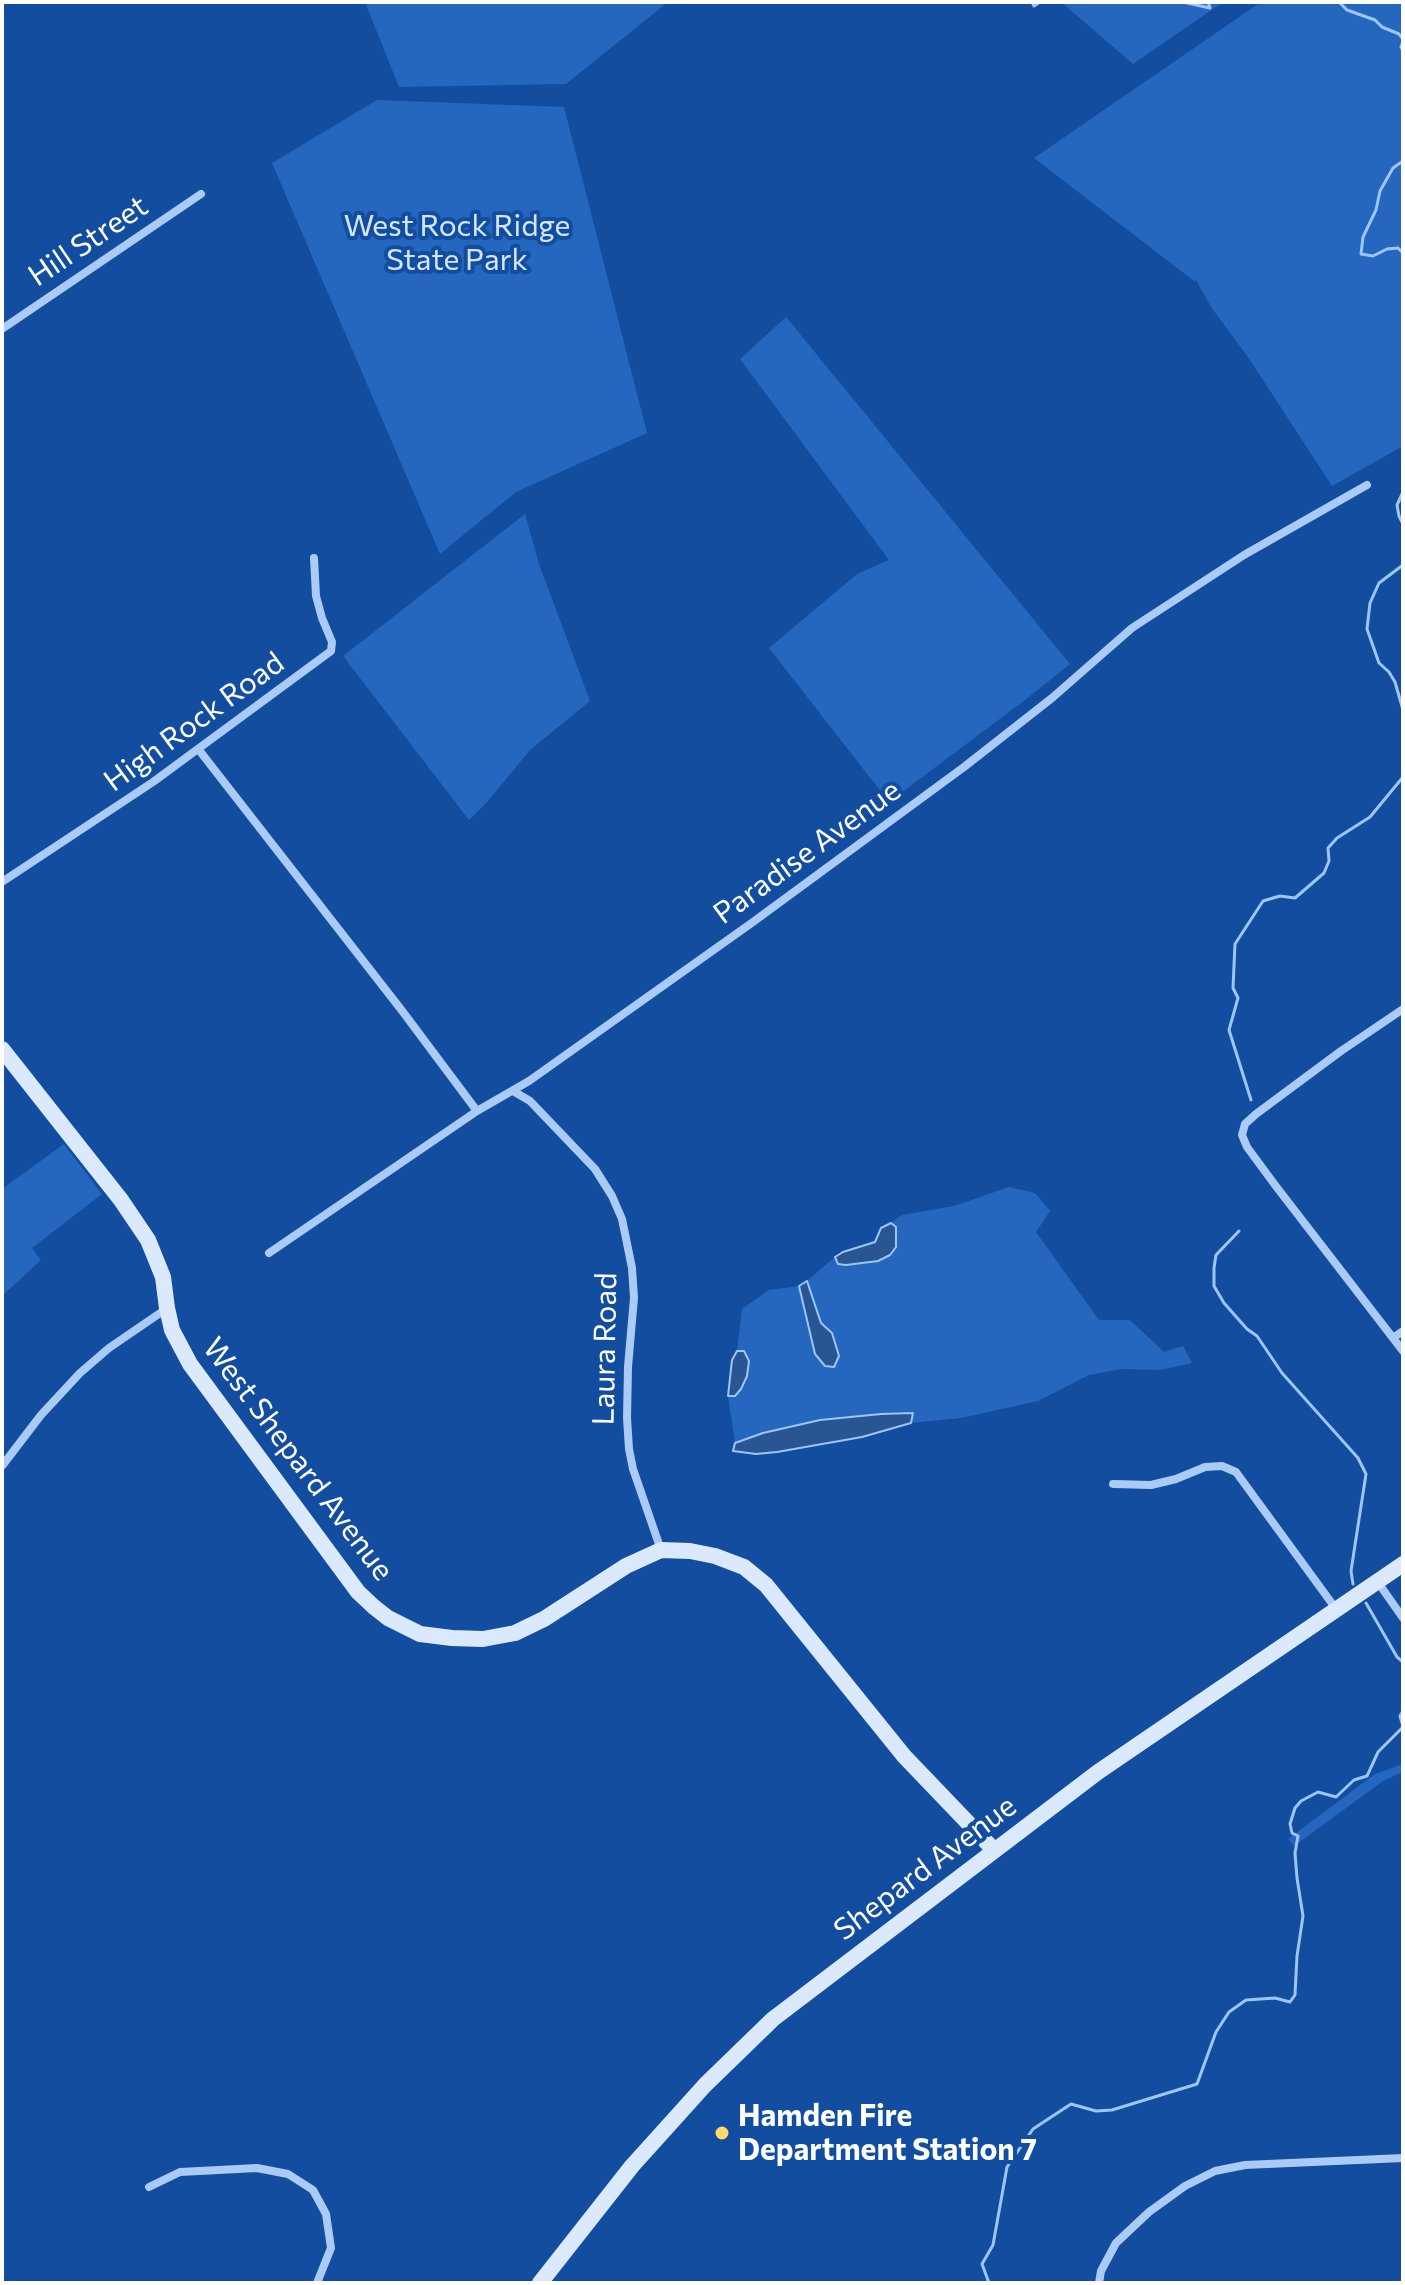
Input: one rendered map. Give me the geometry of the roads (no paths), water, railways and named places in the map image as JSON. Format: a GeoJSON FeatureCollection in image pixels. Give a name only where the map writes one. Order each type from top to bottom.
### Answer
{"type":"FeatureCollection","features":[{"type":"Feature","properties":{"kind":"street","name":"Hill Street"},"geometry":{"type":"LineString","coordinates":[[2,329],[201,194]]}},
{"type":"Feature","properties":{"kind":"street","name":"Paradise Avenue"},"geometry":{"type":"LineString","coordinates":[[269,1253],[477,1111],[513,1091],[658,990],[915,803],[1052,698],[1132,628],[1244,555],[1367,485]]}},
{"type":"Feature","properties":{"kind":"street","name":"High Rock Road"},"geometry":{"type":"LineString","coordinates":[[2,882],[199,750],[331,651],[332,642],[316,596],[314,558]]}},
{"type":"Feature","properties":{"kind":"street"},"geometry":{"type":"LineString","coordinates":[[199,750],[477,1111]]}},
{"type":"Feature","properties":{"kind":"street"},"geometry":{"type":"LineString","coordinates":[[1403,1009],[1256,1114],[1245,1124],[1242,1135],[1247,1147],[1403,1351]]}},
{"type":"Feature","properties":{"kind":"street","name":"West Shepard Avenue"},"geometry":{"type":"LineString","coordinates":[[2,1049],[121,1200],[148,1240],[163,1277],[172,1330],[190,1364],[358,1592],[388,1618],[420,1634],[483,1639],[515,1633],[544,1619],[626,1566],[661,1550],[715,1556],[744,1567],[766,1585],[904,1756],[994,1850]]}},
{"type":"Feature","properties":{"kind":"street","name":"Laura Road"},"geometry":{"type":"LineString","coordinates":[[513,1091],[530,1101],[595,1169],[622,1219],[632,1268],[634,1298],[628,1380],[629,1449],[661,1550]]}},
{"type":"Feature","properties":{"kind":"street"},"geometry":{"type":"LineString","coordinates":[[2,1466],[41,1415],[80,1373],[109,1348],[167,1308]]}},
{"type":"Feature","properties":{"kind":"street"},"geometry":{"type":"LineString","coordinates":[[1393,1338],[1403,1331]]}},
{"type":"Feature","properties":{"kind":"street"},"geometry":{"type":"LineString","coordinates":[[1113,1484],[1151,1485],[1205,1467],[1222,1466],[1236,1472],[1336,1609]]}},
{"type":"Feature","properties":{"kind":"street","name":"Shepard Avenue"},"geometry":{"type":"LineString","coordinates":[[540,2283],[632,2166],[705,2085],[762,2029],[861,1950],[1109,1764],[1403,1564]]}},
{"type":"Feature","properties":{"kind":"street"},"geometry":{"type":"LineString","coordinates":[[1377,1581],[1403,1618]]}},
{"type":"Feature","properties":{"kind":"street"},"geometry":{"type":"LineString","coordinates":[[1099,2283],[1101,2271],[1116,2243],[1149,2212],[1185,2186],[1215,2171],[1245,2165],[1403,2158]]}},
{"type":"Feature","properties":{"kind":"street"},"geometry":{"type":"LineString","coordinates":[[149,2187],[180,2172],[257,2168],[288,2174],[313,2190],[326,2214],[331,2248],[317,2283]]}},
{"type":"Feature","properties":{"kind":"waterway"},"geometry":{"type":"LineString","coordinates":[[1032,2],[1034,6],[1040,2]]}},
{"type":"Feature","properties":{"kind":"waterway"},"geometry":{"type":"LineString","coordinates":[[1183,2],[1210,8],[1208,2]]}},
{"type":"Feature","properties":{"kind":"waterway"},"geometry":{"type":"LineString","coordinates":[[1339,2],[1347,10],[1375,20],[1403,39]]}},
{"type":"Feature","properties":{"kind":"waterway"},"geometry":{"type":"LineString","coordinates":[[1403,41],[1403,51]]}},
{"type":"Feature","properties":{"kind":"waterway"},"geometry":{"type":"LineString","coordinates":[[1403,161],[1393,168],[1380,191],[1376,210],[1363,237],[1361,254],[1373,256],[1387,249],[1398,248],[1403,253]]}},
{"type":"Feature","properties":{"kind":"waterway"},"geometry":{"type":"LineString","coordinates":[[1403,492],[1397,505],[1403,524]]}},
{"type":"Feature","properties":{"kind":"waterway"},"geometry":{"type":"LineString","coordinates":[[1403,565],[1379,583],[1370,603],[1367,629],[1379,663],[1395,682],[1403,710]]}},
{"type":"Feature","properties":{"kind":"waterway"},"geometry":{"type":"LineString","coordinates":[[1403,722],[1403,733]]}},
{"type":"Feature","properties":{"kind":"waterway"},"geometry":{"type":"LineString","coordinates":[[1251,1100],[1229,1030],[1238,998],[1233,988],[1235,944],[1263,901],[1280,896],[1295,898],[1324,873],[1329,861],[1328,848],[1337,838],[1370,817],[1403,777]]}},
{"type":"Feature","properties":{"kind":"waterway"},"geometry":{"type":"LineString","coordinates":[[1239,1231],[1216,1255],[1214,1286],[1224,1303],[1257,1336],[1282,1373],[1358,1458],[1366,1474],[1351,1571],[1353,1584]]}},
{"type":"Feature","properties":{"kind":"waterway"},"geometry":{"type":"LineString","coordinates":[[1366,1603],[1397,1657],[1403,1662]]}},
{"type":"Feature","properties":{"kind":"waterway"},"geometry":{"type":"LineString","coordinates":[[1403,1711],[1400,1716],[1403,1726]]}},
{"type":"Feature","properties":{"kind":"waterway"},"geometry":{"type":"LineString","coordinates":[[989,2283],[982,2264],[993,2245],[1007,2167],[1033,2129],[1071,2104],[1096,2111],[1112,2110],[1197,2084],[1216,2032],[1229,2012],[1246,2000],[1275,1998],[1290,2002],[1295,1995],[1303,1916],[1295,1853],[1298,1836],[1292,1833],[1290,1824],[1295,1808],[1318,1792],[1336,1797],[1354,1780],[1367,1776],[1378,1752],[1403,1727]]}},
{"type":"Feature","properties":{"kind":"place","name":"Hamden Fire Department Station 7"},"geometry":{"type":"Point","coordinates":[722,2133]}},
{"type":"Feature","properties":{"kind":"park label","name":"West Rock Ridge State Park"},"geometry":{"type":"Point","coordinates":[457,243]}}]}
